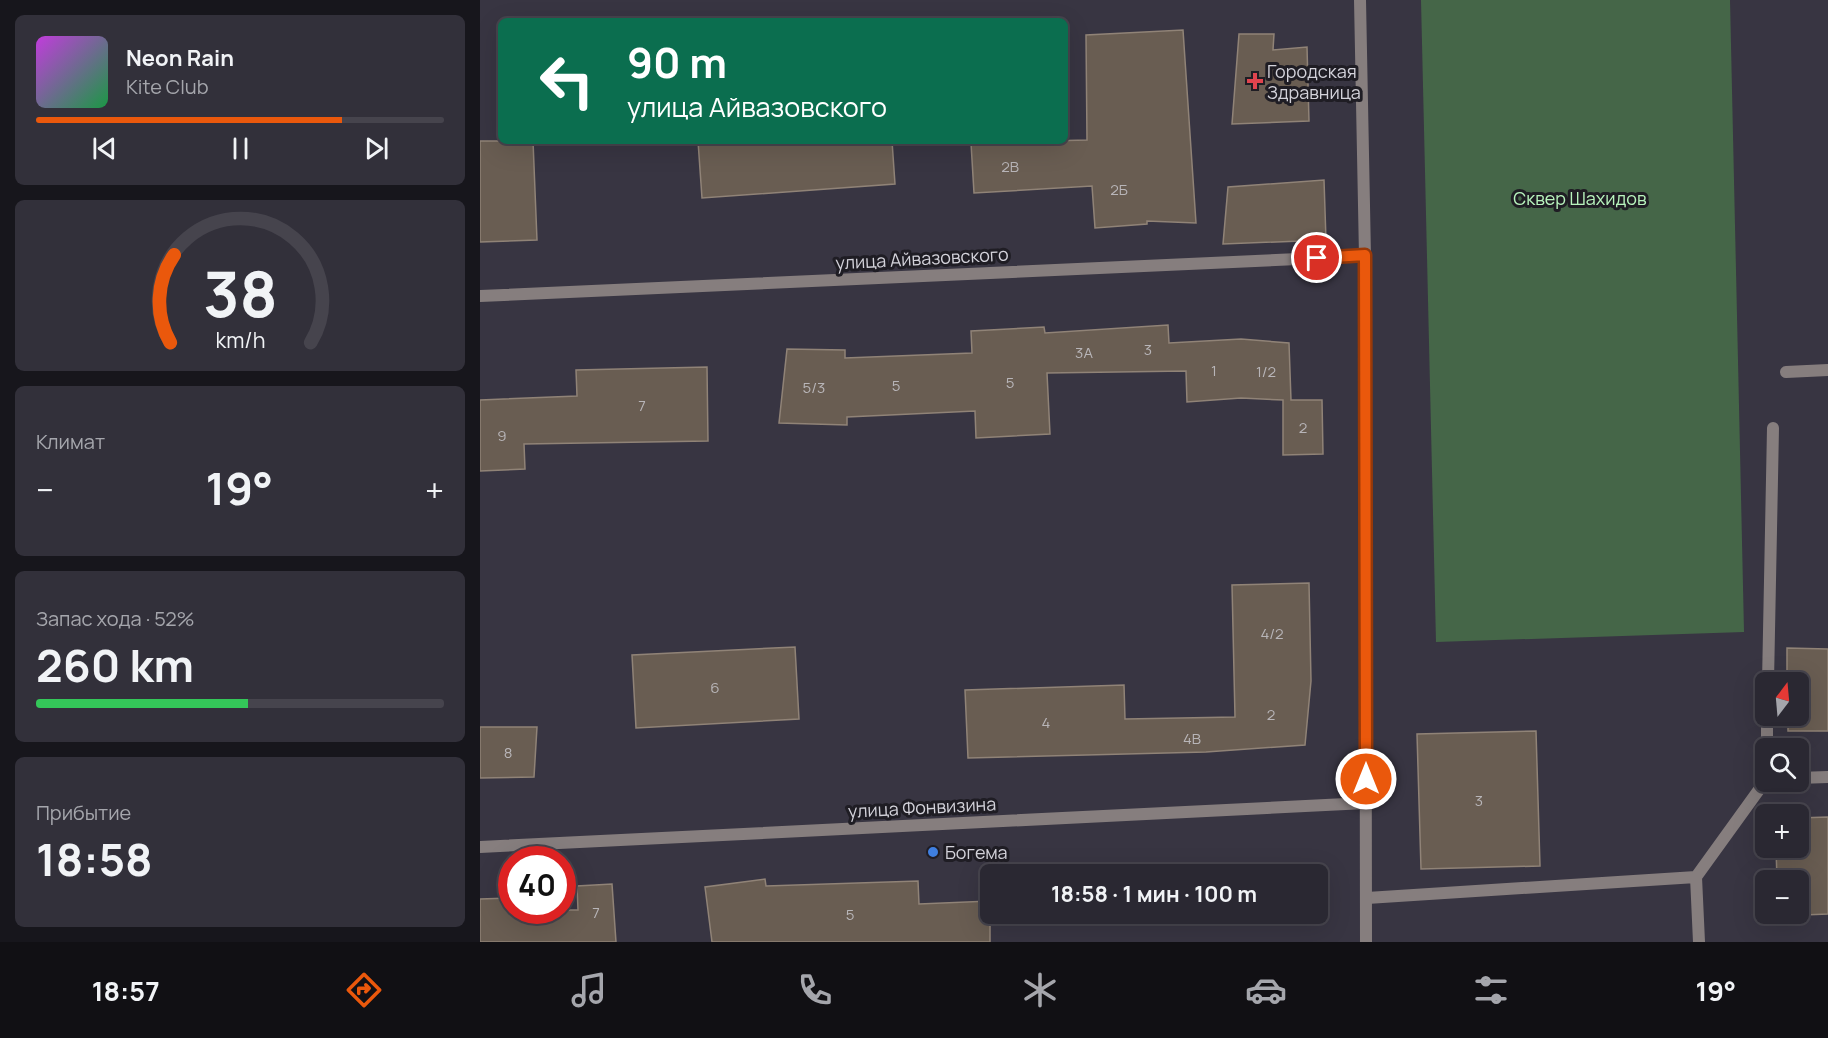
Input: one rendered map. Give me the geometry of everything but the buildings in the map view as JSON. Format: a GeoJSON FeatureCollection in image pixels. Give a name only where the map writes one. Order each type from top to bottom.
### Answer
{"type":"FeatureCollection","features":[{"type":"Feature","properties":{"kind":"street"},"geometry":{"type":"LineString","coordinates":[[1360,0],[1365,255],[1366,942]]}},
{"type":"Feature","properties":{"kind":"street","name":"улица Айвазовского"},"geometry":{"type":"LineString","coordinates":[[480,296],[1365,255]]}},
{"type":"Feature","properties":{"kind":"street"},"geometry":{"type":"LineString","coordinates":[[1786,372],[1828,370]]}},
{"type":"Feature","properties":{"kind":"street"},"geometry":{"type":"LineString","coordinates":[[1768,672],[1773,428]]}},
{"type":"Feature","properties":{"kind":"street"},"geometry":{"type":"LineString","coordinates":[[1809,778],[1828,777]]}},
{"type":"Feature","properties":{"kind":"street"},"geometry":{"type":"LineString","coordinates":[[1699,942],[1696,877],[1757,792]]}},
{"type":"Feature","properties":{"kind":"street","name":"улица Фонвизина"},"geometry":{"type":"LineString","coordinates":[[480,847],[1366,803]]}},
{"type":"Feature","properties":{"kind":"street"},"geometry":{"type":"LineString","coordinates":[[1367,898],[1696,877]]}},
{"type":"Feature","properties":{"kind":"green space","name":"Сквер Шахидов"},"geometry":{"type":"Polygon","coordinates":[[[1421,0],[1730,0],[1744,632],[1436,642],[1421,0]]]}},
{"type":"Feature","properties":{"kind":"place","name":"Городская Здравница"},"geometry":{"type":"Point","coordinates":[1255,81]}},
{"type":"Feature","properties":{"kind":"place","name":"Богема"},"geometry":{"type":"Point","coordinates":[933,852]}},
{"type":"Feature","properties":{"kind":"route"},"geometry":{"type":"LineString","coordinates":[[1317,258],[1365,255],[1366,779]]}}]}
